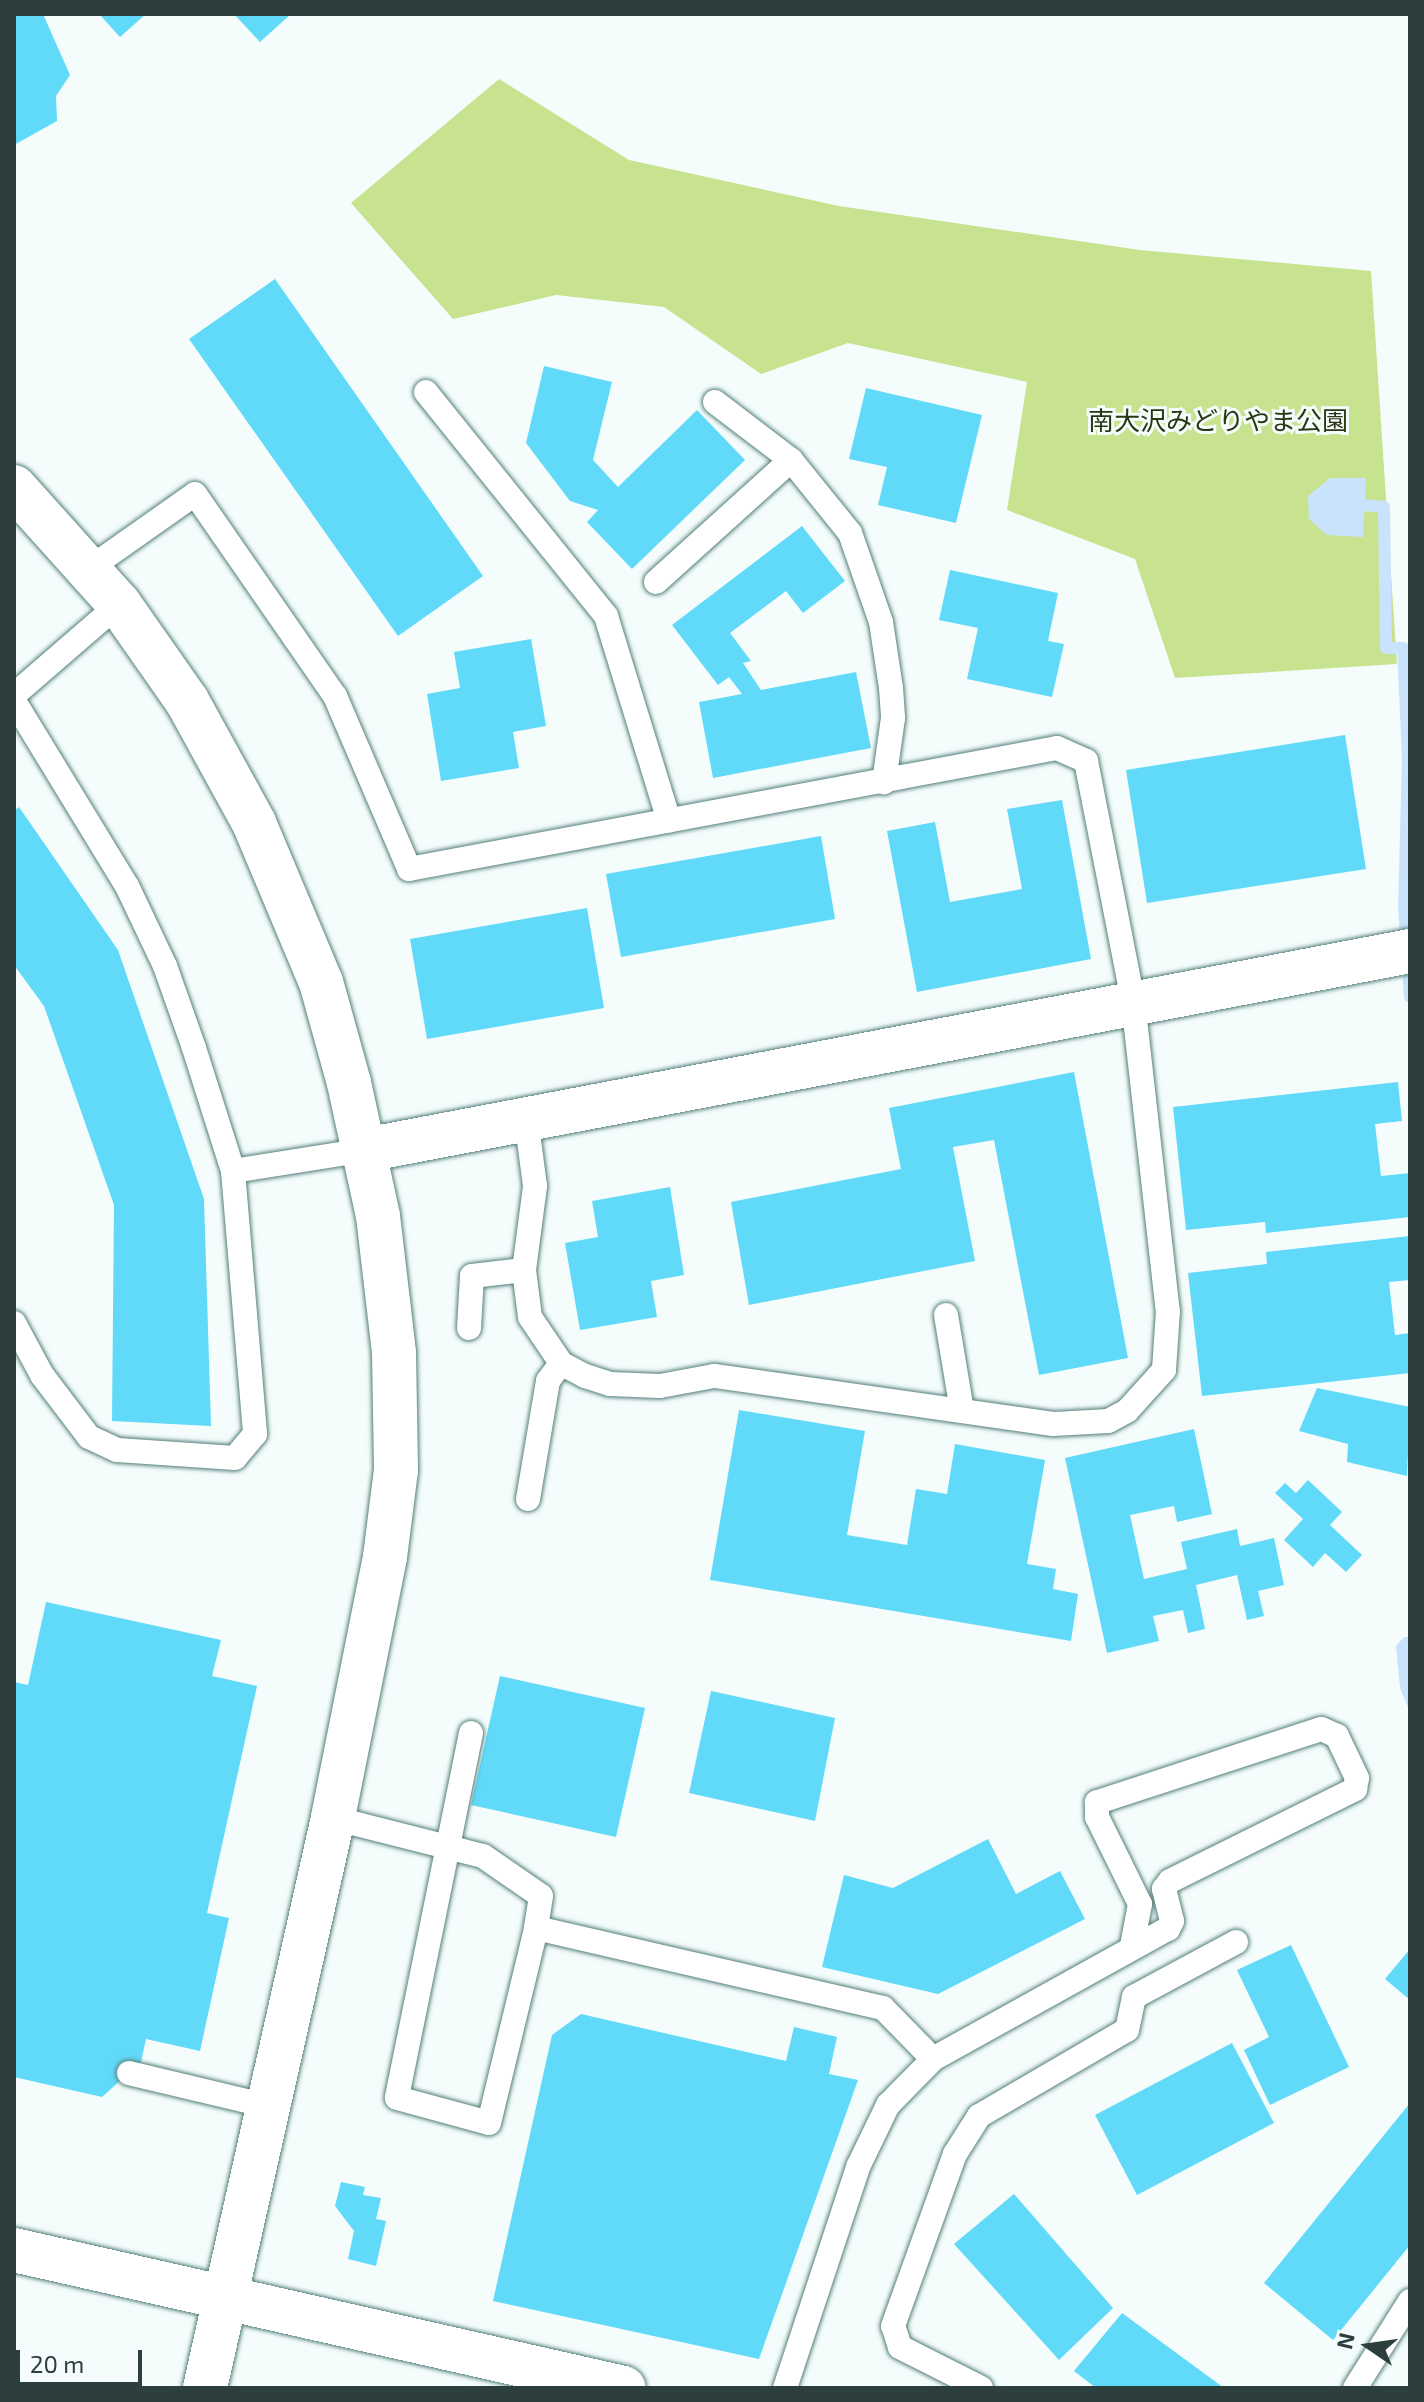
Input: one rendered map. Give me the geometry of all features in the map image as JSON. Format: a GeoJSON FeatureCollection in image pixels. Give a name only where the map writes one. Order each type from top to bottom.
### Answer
{"type":"FeatureCollection","features":[{"type":"Feature","properties":{"kind":"street"},"geometry":{"type":"LineString","coordinates":[[14,487],[90,568],[119,604],[187,701],[254,823],[321,982],[365,1150],[394,1353],[396,1470],[385,1557],[333,1818],[205,2388]]}},
{"type":"Feature","properties":{"kind":"street"},"geometry":{"type":"LineString","coordinates":[[365,1150],[1133,1001],[1410,951]]}},
{"type":"Feature","properties":{"kind":"street"},"geometry":{"type":"LineString","coordinates":[[14,2250],[225,2295],[624,2388]]}},
{"type":"Feature","properties":{"kind":"lane"},"geometry":{"type":"LineString","coordinates":[[426,392],[606,616],[669,821]]}},
{"type":"Feature","properties":{"kind":"lane"},"geometry":{"type":"LineString","coordinates":[[715,402],[791,460],[850,533],[881,622],[893,718],[884,782]]}},
{"type":"Feature","properties":{"kind":"lane"},"geometry":{"type":"LineString","coordinates":[[656,582],[791,460]]}},
{"type":"Feature","properties":{"kind":"lane"},"geometry":{"type":"LineString","coordinates":[[90,568],[195,494],[335,696],[409,869],[1057,748],[1086,761],[1133,1001],[1168,1311],[1164,1370],[1127,1411],[1108,1421],[1053,1424],[714,1376],[660,1386],[610,1384],[561,1363],[530,1317],[524,1270],[535,1186],[526,1118]]}},
{"type":"Feature","properties":{"kind":"lane"},"geometry":{"type":"LineString","coordinates":[[14,695],[119,604]]}},
{"type":"Feature","properties":{"kind":"lane"},"geometry":{"type":"LineString","coordinates":[[14,701],[127,886],[165,966],[233,1171],[255,1434],[235,1458],[117,1450],[89,1437],[42,1375],[14,1323]]}},
{"type":"Feature","properties":{"kind":"lane"},"geometry":{"type":"LineString","coordinates":[[233,1171],[365,1150]]}},
{"type":"Feature","properties":{"kind":"lane"},"geometry":{"type":"LineString","coordinates":[[469,1328],[472,1276],[524,1270]]}},
{"type":"Feature","properties":{"kind":"lane"},"geometry":{"type":"LineString","coordinates":[[946,1315],[962,1411]]}},
{"type":"Feature","properties":{"kind":"lane"},"geometry":{"type":"LineString","coordinates":[[528,1499],[548,1381],[561,1363]]}},
{"type":"Feature","properties":{"kind":"lane"},"geometry":{"type":"LineString","coordinates":[[785,2388],[858,2167],[888,2105],[933,2059],[1107,1963],[1132,1946],[1160,1934],[1172,1921],[1164,1889],[1170,1881],[1355,1789],[1357,1778],[1337,1736],[1321,1729],[1097,1802],[1097,1817],[1140,1904],[1132,1946]]}},
{"type":"Feature","properties":{"kind":"lane"},"geometry":{"type":"LineString","coordinates":[[333,1818],[450,1844],[483,1856],[541,1896],[489,2123],[397,2098],[450,1844],[471,1733]]}},
{"type":"Feature","properties":{"kind":"lane"},"geometry":{"type":"LineString","coordinates":[[536,1928],[883,2008],[933,2059]]}},
{"type":"Feature","properties":{"kind":"lane"},"geometry":{"type":"LineString","coordinates":[[1134,1997],[1236,1942]]}},
{"type":"Feature","properties":{"kind":"lane"},"geometry":{"type":"LineString","coordinates":[[981,2388],[900,2347],[893,2326],[955,2154],[979,2116],[1127,2030],[1134,1997],[1129,1983],[1107,1963]]}},
{"type":"Feature","properties":{"kind":"lane"},"geometry":{"type":"LineString","coordinates":[[129,2073],[268,2106]]}},
{"type":"Feature","properties":{"kind":"lane"},"geometry":{"type":"LineString","coordinates":[[1355,2388],[1410,2301]]}},
{"type":"Feature","properties":{"kind":"green space","name":"南大沢みどりやま公園"},"geometry":{"type":"Polygon","coordinates":[[[499,79],[629,160],[839,206],[1140,250],[1371,271],[1397,664],[1175,678],[1135,559],[1007,510],[1027,382],[848,343],[761,374],[664,307],[556,295],[453,319],[351,203],[499,79]]]}},
{"type":"Feature","properties":{"kind":"water"},"geometry":{"type":"Polygon","coordinates":[[[1330,478],[1366,478],[1363,537],[1327,535],[1309,519],[1308,496],[1330,478]]]}},
{"type":"Feature","properties":{"kind":"water"},"geometry":{"type":"Polygon","coordinates":[[[1404,1637],[1410,1637],[1410,1712],[1400,1688],[1396,1646],[1404,1637]]]}},
{"type":"Feature","properties":{"kind":"building"},"geometry":{"type":"Polygon","coordinates":[[[14,14],[43,14],[70,75],[56,96],[57,121],[14,145],[14,14]]]}},
{"type":"Feature","properties":{"kind":"building"},"geometry":{"type":"Polygon","coordinates":[[[99,14],[146,14],[120,37],[99,14]]]}},
{"type":"Feature","properties":{"kind":"building"},"geometry":{"type":"Polygon","coordinates":[[[234,14],[291,14],[260,42],[234,14]]]}},
{"type":"Feature","properties":{"kind":"building"},"geometry":{"type":"Polygon","coordinates":[[[275,279],[483,576],[398,636],[189,339],[275,279]]]}},
{"type":"Feature","properties":{"kind":"building"},"geometry":{"type":"Polygon","coordinates":[[[544,366],[612,382],[593,460],[618,487],[697,410],[745,460],[632,569],[587,522],[598,510],[570,501],[526,443],[544,366]]]}},
{"type":"Feature","properties":{"kind":"building"},"geometry":{"type":"Polygon","coordinates":[[[866,388],[982,415],[956,523],[878,505],[887,467],[849,459],[866,388]]]}},
{"type":"Feature","properties":{"kind":"building"},"geometry":{"type":"Polygon","coordinates":[[[802,526],[845,581],[803,613],[786,591],[730,633],[751,661],[743,663],[761,690],[856,672],[871,748],[713,778],[699,702],[742,694],[729,677],[718,685],[672,625],[802,526]]]}},
{"type":"Feature","properties":{"kind":"building"},"geometry":{"type":"Polygon","coordinates":[[[950,570],[1058,593],[1048,641],[1064,644],[1052,697],[967,679],[978,628],[939,620],[950,570]]]}},
{"type":"Feature","properties":{"kind":"building"},"geometry":{"type":"Polygon","coordinates":[[[531,639],[546,726],[513,732],[519,768],[441,781],[427,694],[460,688],[454,652],[531,639]]]}},
{"type":"Feature","properties":{"kind":"building"},"geometry":{"type":"Polygon","coordinates":[[[1345,735],[1366,869],[1147,903],[1126,770],[1345,735]]]}},
{"type":"Feature","properties":{"kind":"building"},"geometry":{"type":"Polygon","coordinates":[[[1062,800],[1091,959],[917,992],[887,831],[935,822],[950,902],[1022,889],[1007,809],[1062,800]]]}},
{"type":"Feature","properties":{"kind":"building"},"geometry":{"type":"Polygon","coordinates":[[[19,807],[118,950],[204,1199],[211,1426],[112,1421],[114,1205],[44,1006],[14,965],[14,811],[19,807]]]}},
{"type":"Feature","properties":{"kind":"building"},"geometry":{"type":"Polygon","coordinates":[[[821,836],[835,919],[621,957],[606,874],[821,836]]]}},
{"type":"Feature","properties":{"kind":"building"},"geometry":{"type":"Polygon","coordinates":[[[587,908],[604,1008],[427,1039],[410,939],[587,908]]]}},
{"type":"Feature","properties":{"kind":"building"},"geometry":{"type":"Polygon","coordinates":[[[1074,1072],[1128,1358],[1039,1375],[994,1140],[953,1147],[975,1261],[749,1305],[731,1202],[901,1169],[889,1108],[1074,1072]]]}},
{"type":"Feature","properties":{"kind":"building"},"geometry":{"type":"Polygon","coordinates":[[[1398,1082],[1402,1121],[1375,1124],[1381,1176],[1410,1173],[1410,1217],[1266,1233],[1265,1222],[1186,1230],[1173,1107],[1398,1082]]]}},
{"type":"Feature","properties":{"kind":"building"},"geometry":{"type":"Polygon","coordinates":[[[670,1187],[684,1275],[651,1281],[657,1317],[580,1330],[565,1243],[598,1237],[592,1201],[670,1187]]]}},
{"type":"Feature","properties":{"kind":"building"},"geometry":{"type":"Polygon","coordinates":[[[1410,1236],[1410,1280],[1389,1282],[1395,1335],[1410,1333],[1410,1373],[1202,1396],[1188,1273],[1267,1264],[1266,1252],[1410,1236]]]}},
{"type":"Feature","properties":{"kind":"building"},"geometry":{"type":"Polygon","coordinates":[[[1317,1388],[1410,1407],[1407,1476],[1347,1462],[1348,1444],[1299,1431],[1317,1388]]]}},
{"type":"Feature","properties":{"kind":"building"},"geometry":{"type":"Polygon","coordinates":[[[739,1410],[865,1431],[847,1535],[907,1545],[916,1489],[947,1494],[955,1444],[1045,1460],[1027,1564],[1056,1569],[1053,1589],[1078,1594],[1071,1641],[710,1580],[739,1410]]]}},
{"type":"Feature","properties":{"kind":"building"},"geometry":{"type":"Polygon","coordinates":[[[1194,1429],[1212,1514],[1177,1522],[1174,1506],[1130,1515],[1144,1579],[1187,1569],[1181,1542],[1237,1529],[1240,1546],[1274,1538],[1284,1585],[1258,1591],[1264,1616],[1247,1620],[1237,1575],[1196,1585],[1205,1629],[1188,1633],[1183,1610],[1153,1616],[1159,1641],[1107,1653],[1065,1458],[1194,1429]]]}},
{"type":"Feature","properties":{"kind":"building"},"geometry":{"type":"Polygon","coordinates":[[[1308,1480],[1342,1512],[1330,1525],[1362,1555],[1346,1572],[1325,1553],[1313,1567],[1284,1540],[1303,1519],[1275,1493],[1285,1483],[1296,1493],[1308,1480]]]}},
{"type":"Feature","properties":{"kind":"building"},"geometry":{"type":"Polygon","coordinates":[[[46,1602],[221,1640],[212,1676],[257,1686],[207,1913],[229,1918],[200,2051],[146,2039],[141,2062],[102,2097],[14,2077],[14,1682],[28,1685],[46,1602]]]}},
{"type":"Feature","properties":{"kind":"building"},"geometry":{"type":"Polygon","coordinates":[[[500,1676],[645,1708],[616,1837],[471,1805],[500,1676]]]}},
{"type":"Feature","properties":{"kind":"building"},"geometry":{"type":"Polygon","coordinates":[[[711,1691],[835,1718],[815,1821],[689,1793],[711,1691]]]}},
{"type":"Feature","properties":{"kind":"building"},"geometry":{"type":"Polygon","coordinates":[[[988,1839],[1016,1894],[1060,1871],[1085,1919],[938,1994],[822,1967],[844,1875],[893,1888],[988,1839]]]}},
{"type":"Feature","properties":{"kind":"building"},"geometry":{"type":"Polygon","coordinates":[[[1291,1945],[1349,2067],[1270,2105],[1244,2050],[1269,2037],[1237,1970],[1291,1945]]]}},
{"type":"Feature","properties":{"kind":"building"},"geometry":{"type":"Polygon","coordinates":[[[1410,1949],[1410,2000],[1385,1979],[1410,1949]]]}},
{"type":"Feature","properties":{"kind":"building"},"geometry":{"type":"Polygon","coordinates":[[[581,2014],[786,2061],[794,2027],[837,2037],[829,2074],[858,2080],[759,2359],[493,2301],[552,2035],[581,2014]]]}},
{"type":"Feature","properties":{"kind":"building"},"geometry":{"type":"Polygon","coordinates":[[[1232,2043],[1274,2123],[1137,2195],[1095,2115],[1232,2043]]]}},
{"type":"Feature","properties":{"kind":"building"},"geometry":{"type":"Polygon","coordinates":[[[1410,2103],[1410,2245],[1333,2340],[1264,2283],[1410,2103]]]}},
{"type":"Feature","properties":{"kind":"building"},"geometry":{"type":"Polygon","coordinates":[[[341,2182],[365,2187],[363,2195],[381,2198],[376,2219],[386,2221],[376,2266],[348,2259],[354,2231],[335,2206],[341,2182]]]}},
{"type":"Feature","properties":{"kind":"building"},"geometry":{"type":"Polygon","coordinates":[[[1014,2194],[1113,2308],[1059,2360],[954,2244],[1014,2194]]]}},
{"type":"Feature","properties":{"kind":"building"},"geometry":{"type":"Polygon","coordinates":[[[1122,2313],[1224,2388],[1096,2388],[1074,2371],[1122,2313]]]}},
{"type":"Feature","properties":{"kind":"waterway"},"geometry":{"type":"LineString","coordinates":[[1364,505],[1384,507],[1386,648],[1403,648],[1408,757],[1404,906],[1410,997]]}}]}
